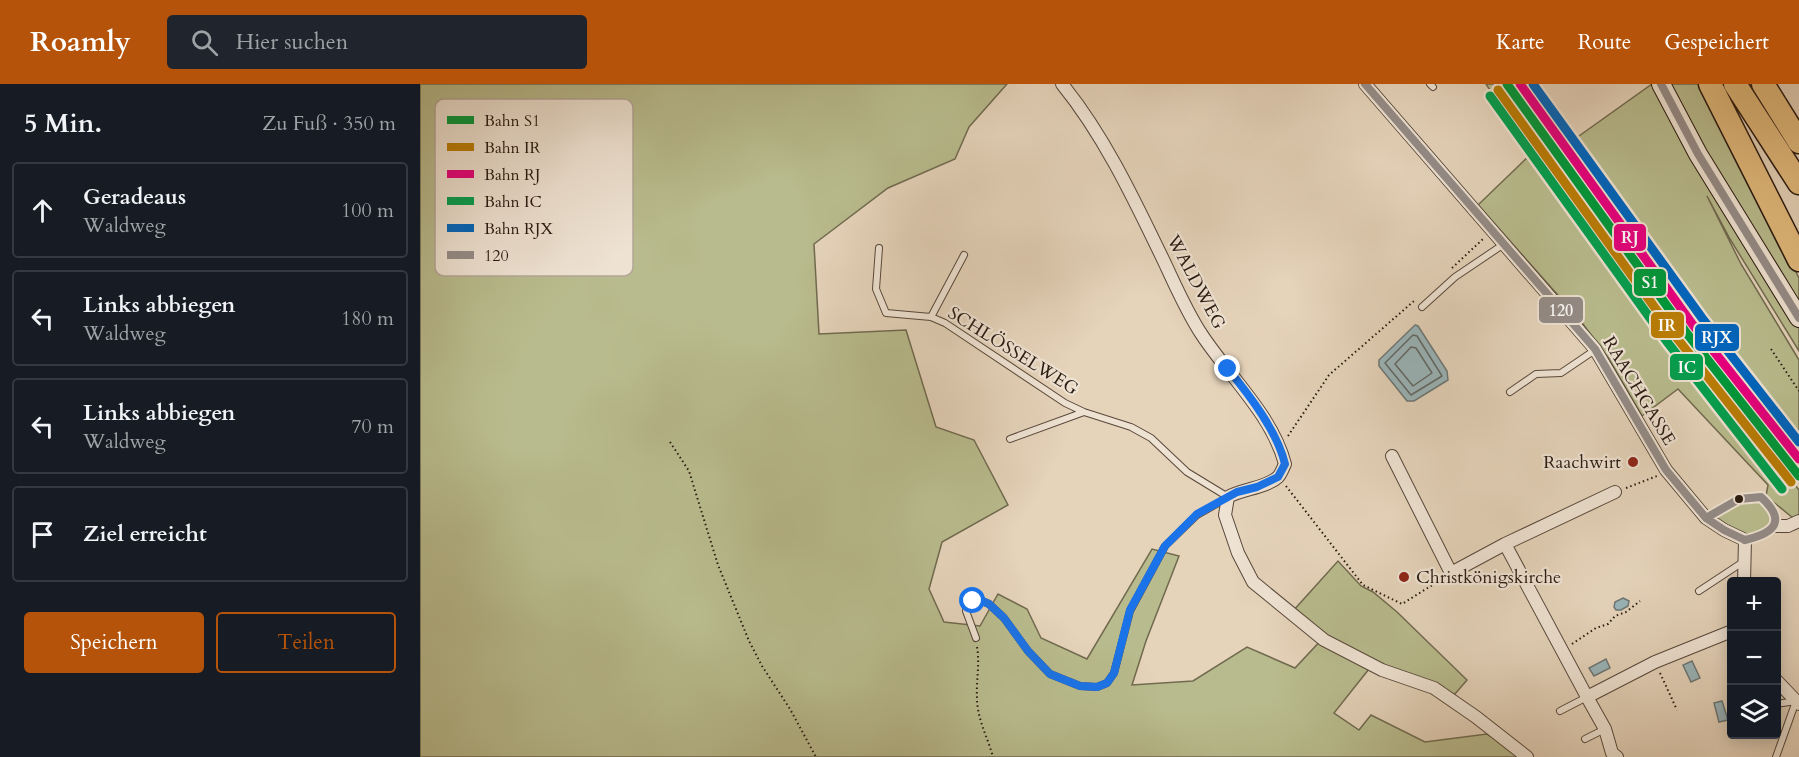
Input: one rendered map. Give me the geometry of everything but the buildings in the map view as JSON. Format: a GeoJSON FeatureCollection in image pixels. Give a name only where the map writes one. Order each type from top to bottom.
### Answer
{"type":"FeatureCollection","features":[{"type":"Feature","properties":{"kind":"highway"},"geometry":{"type":"LineString","coordinates":[[1710,84],[1799,260]]}},
{"type":"Feature","properties":{"kind":"highway"},"geometry":{"type":"LineString","coordinates":[[1735,84],[1799,183]]}},
{"type":"Feature","properties":{"kind":"highway"},"geometry":{"type":"LineString","coordinates":[[1763,84],[1793,128],[1799,142]]}},
{"type":"Feature","properties":{"kind":"main road"},"geometry":{"type":"LineString","coordinates":[[1661,84],[1698,154],[1799,318]]}},
{"type":"Feature","properties":{"kind":"street","name":"WALDWEG"},"geometry":{"type":"LineString","coordinates":[[1062,84],[1080,106],[1110,156],[1201,334],[1246,392],[1281,450]]}},
{"type":"Feature","properties":{"kind":"street","name":"RAACHGASSE"},"geometry":{"type":"LineString","coordinates":[[1365,84],[1595,349],[1666,470],[1706,518],[1745,540]]}},
{"type":"Feature","properties":{"kind":"street"},"geometry":{"type":"LineString","coordinates":[[1281,450],[1285,464],[1278,477],[1228,497],[1225,515],[1238,553],[1253,582],[1324,640],[1382,670],[1434,688],[1527,757]]}},
{"type":"Feature","properties":{"kind":"street"},"geometry":{"type":"LineString","coordinates":[[1392,456],[1451,573],[1505,544],[1615,492]]}},
{"type":"Feature","properties":{"kind":"street"},"geometry":{"type":"LineString","coordinates":[[1775,526],[1788,526],[1799,521]]}},
{"type":"Feature","properties":{"kind":"street"},"geometry":{"type":"LineString","coordinates":[[1744,577],[1745,540]]}},
{"type":"Feature","properties":{"kind":"street"},"geometry":{"type":"LineString","coordinates":[[1505,544],[1605,729],[1613,756]]}},
{"type":"Feature","properties":{"kind":"street"},"geometry":{"type":"LineString","coordinates":[[1587,697],[1655,662],[1727,633]]}},
{"type":"Feature","properties":{"kind":"street"},"geometry":{"type":"LineString","coordinates":[[1781,685],[1797,702]]}},
{"type":"Feature","properties":{"kind":"lane"},"geometry":{"type":"LineString","coordinates":[[1422,307],[1455,277],[1504,244]]}},
{"type":"Feature","properties":{"kind":"lane","name":"SCHLÖSSELWEG"},"geometry":{"type":"LineString","coordinates":[[879,248],[876,289],[886,313],[931,317],[945,324],[1065,403],[1150,438],[1187,472],[1228,497]]}},
{"type":"Feature","properties":{"kind":"lane"},"geometry":{"type":"LineString","coordinates":[[931,317],[964,255]]}},
{"type":"Feature","properties":{"kind":"lane"},"geometry":{"type":"LineString","coordinates":[[1510,392],[1536,374],[1561,373],[1595,349]]}},
{"type":"Feature","properties":{"kind":"lane","name":"SCHLÖSSELWEG"},"geometry":{"type":"LineString","coordinates":[[1010,440],[1084,412]]}},
{"type":"Feature","properties":{"kind":"lane"},"geometry":{"type":"LineString","coordinates":[[976,638],[966,611],[967,605],[980,600],[989,604],[1004,618],[1028,651],[1050,674],[1080,686],[1097,687],[1107,683],[1114,673],[1130,610],[1165,546],[1197,514],[1228,497]]}},
{"type":"Feature","properties":{"kind":"lane"},"geometry":{"type":"LineString","coordinates":[[1706,518],[1738,499],[1761,497],[1770,505],[1776,519],[1775,526],[1772,531],[1760,537],[1745,540]]}},
{"type":"Feature","properties":{"kind":"lane"},"geometry":{"type":"LineString","coordinates":[[1699,591],[1744,562]]}},
{"type":"Feature","properties":{"kind":"lane"},"geometry":{"type":"LineString","coordinates":[[1560,711],[1587,697]]}},
{"type":"Feature","properties":{"kind":"lane"},"geometry":{"type":"LineString","coordinates":[[1776,757],[1797,702],[1781,704]]}},
{"type":"Feature","properties":{"kind":"lane"},"geometry":{"type":"LineString","coordinates":[[1585,739],[1605,729]]}},
{"type":"Feature","properties":{"kind":"path"},"geometry":{"type":"LineString","coordinates":[[1446,273],[1491,229]]}},
{"type":"Feature","properties":{"kind":"path"},"geometry":{"type":"LineString","coordinates":[[1281,450],[1288,435],[1329,375],[1419,297]]}},
{"type":"Feature","properties":{"kind":"path"},"geometry":{"type":"LineString","coordinates":[[1771,349],[1799,391]]}},
{"type":"Feature","properties":{"kind":"path"},"geometry":{"type":"LineString","coordinates":[[670,442],[689,471],[718,565],[749,641],[816,757]]}},
{"type":"Feature","properties":{"kind":"path"},"geometry":{"type":"LineString","coordinates":[[1615,492],[1636,486],[1666,470]]}},
{"type":"Feature","properties":{"kind":"path"},"geometry":{"type":"LineString","coordinates":[[1278,477],[1363,585],[1402,604],[1451,573]]}},
{"type":"Feature","properties":{"kind":"path"},"geometry":{"type":"LineString","coordinates":[[1561,650],[1596,628],[1608,624],[1615,616],[1626,612],[1640,601]]}},
{"type":"Feature","properties":{"kind":"path"},"geometry":{"type":"LineString","coordinates":[[976,638],[979,656],[976,700],[993,757]]}},
{"type":"Feature","properties":{"kind":"path"},"geometry":{"type":"LineString","coordinates":[[1655,662],[1677,710]]}},
{"type":"Feature","properties":{"kind":"green space"},"geometry":{"type":"Polygon","coordinates":[[[420,84],[1007,84],[969,127],[955,159],[888,188],[814,244],[819,334],[906,330],[936,427],[974,440],[1008,505],[942,542],[929,589],[944,622],[980,626],[998,594],[1027,609],[1041,638],[1087,659],[1152,549],[1179,556],[1146,641],[1132,685],[1193,681],[1247,647],[1295,668],[1324,637],[1293,611],[1338,561],[1361,586],[1373,592],[1397,612],[1467,680],[1448,702],[1429,690],[1369,669],[1334,713],[1359,730],[1371,715],[1425,742],[1487,734],[1525,757],[420,757],[420,84]]]}},
{"type":"Feature","properties":{"kind":"green space"},"geometry":{"type":"Polygon","coordinates":[[[1486,84],[1497,84],[1691,352],[1799,490],[1799,516],[1793,518],[1766,496],[1768,485],[1678,389],[1642,416],[1609,359],[1580,320],[1478,205],[1531,154],[1486,84]]]}},
{"type":"Feature","properties":{"kind":"green space"},"geometry":{"type":"Polygon","coordinates":[[[1652,84],[1799,326],[1799,351],[1730,239],[1707,196],[1741,264],[1799,360],[1799,454],[1726,364],[1570,145],[1579,136],[1652,84]]]}},
{"type":"Feature","properties":{"kind":"green space"},"geometry":{"type":"Polygon","coordinates":[[[1668,84],[1700,84],[1799,278],[1799,307],[1719,177],[1668,84]]]}},
{"type":"Feature","properties":{"kind":"green space"},"geometry":{"type":"Polygon","coordinates":[[[1761,497],[1770,505],[1775,526],[1745,540],[1706,518],[1739,499],[1761,497]]]}},
{"type":"Feature","properties":{"kind":"water"},"geometry":{"type":"Polygon","coordinates":[[[1415,325],[1418,326],[1447,371],[1448,380],[1414,401],[1407,401],[1379,366],[1379,360],[1415,325]]]}},
{"type":"Feature","properties":{"kind":"water"},"geometry":{"type":"Polygon","coordinates":[[[1623,598],[1629,601],[1628,606],[1616,610],[1615,602],[1623,598]]]}},
{"type":"Feature","properties":{"kind":"water"},"geometry":{"type":"Polygon","coordinates":[[[1606,659],[1610,668],[1594,676],[1589,668],[1606,659]]]}},
{"type":"Feature","properties":{"kind":"water"},"geometry":{"type":"Polygon","coordinates":[[[1692,661],[1700,678],[1691,682],[1683,665],[1692,661]]]}},
{"type":"Feature","properties":{"kind":"water"},"geometry":{"type":"Polygon","coordinates":[[[1722,701],[1727,720],[1719,722],[1714,703],[1722,701]]]}},
{"type":"Feature","properties":{"kind":"rail line","name":"S1"},"geometry":{"type":"LineString","coordinates":[[1507,84],[1685,331],[1799,476]]}},
{"type":"Feature","properties":{"kind":"rail line","name":"RJ"},"geometry":{"type":"LineString","coordinates":[[1520,84],[1693,325],[1799,459]]}},
{"type":"Feature","properties":{"kind":"rail line","name":"RJX"},"geometry":{"type":"LineString","coordinates":[[1533,84],[1702,318],[1799,442]]}},
{"type":"Feature","properties":{"kind":"rail line","name":"IR"},"geometry":{"type":"LineString","coordinates":[[1498,90],[1676,337],[1791,482]]}},
{"type":"Feature","properties":{"kind":"rail line","name":"IC"},"geometry":{"type":"LineString","coordinates":[[1490,96],[1668,343],[1782,489]]}},
{"type":"Feature","properties":{"kind":"transit line","name":"120"},"geometry":{"type":"LineString","coordinates":[[1365,84],[1595,349],[1666,470],[1706,518],[1745,540]]}},
{"type":"Feature","properties":{"kind":"transit line","name":"120"},"geometry":{"type":"LineString","coordinates":[[1661,84],[1698,154],[1799,318]]}},
{"type":"Feature","properties":{"kind":"transit line","name":"120"},"geometry":{"type":"LineString","coordinates":[[1706,518],[1739,499],[1761,497],[1774,513],[1774,525],[1764,534],[1745,540]]}},
{"type":"Feature","properties":{"kind":"place","name":"Raachwirt"},"geometry":{"type":"Point","coordinates":[1633,462]}},
{"type":"Feature","properties":{"kind":"place","name":"Christkönigskirche"},"geometry":{"type":"Point","coordinates":[1404,577]}},
{"type":"Feature","properties":{"kind":"route"},"geometry":{"type":"LineString","coordinates":[[973,601],[980,600],[989,604],[1004,618],[1028,651],[1050,674],[1080,686],[1097,687],[1107,683],[1114,673],[1130,610],[1165,546],[1197,514],[1237,492],[1257,487],[1278,477],[1285,464],[1281,450],[1246,392],[1228,369]]}}]}
